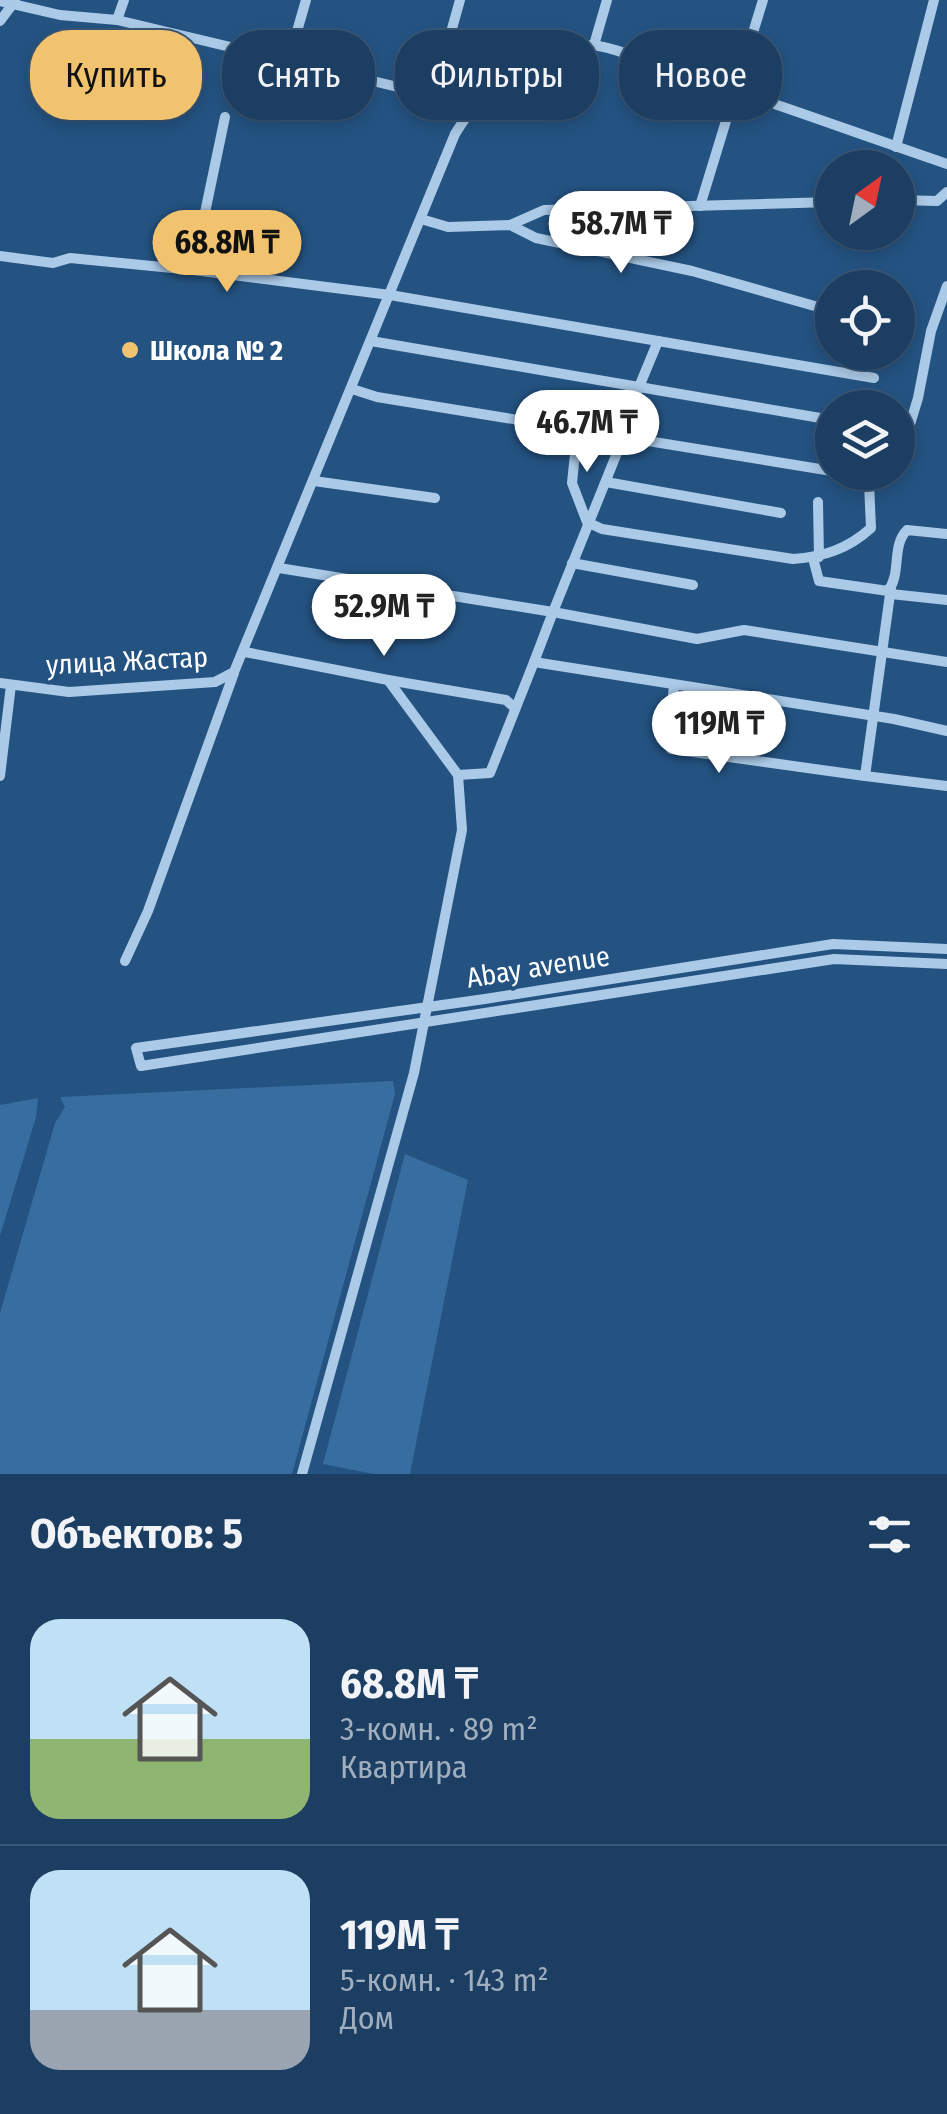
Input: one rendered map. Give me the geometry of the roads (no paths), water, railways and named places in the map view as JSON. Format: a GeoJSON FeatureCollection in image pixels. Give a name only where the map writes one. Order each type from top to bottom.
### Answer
{"type":"FeatureCollection","features":[{"type":"Feature","properties":{"kind":"street"},"geometry":{"type":"LineString","coordinates":[[117,20],[124,0]]}},
{"type":"Feature","properties":{"kind":"street"},"geometry":{"type":"LineString","coordinates":[[298,30],[306,0]]}},
{"type":"Feature","properties":{"kind":"street"},"geometry":{"type":"LineString","coordinates":[[452,30],[460,0]]}},
{"type":"Feature","properties":{"kind":"street"},"geometry":{"type":"LineString","coordinates":[[598,30],[607,0]]}},
{"type":"Feature","properties":{"kind":"street"},"geometry":{"type":"LineString","coordinates":[[754,30],[763,0]]}},
{"type":"Feature","properties":{"kind":"street"},"geometry":{"type":"LineString","coordinates":[[896,147],[934,0]]}},
{"type":"Feature","properties":{"kind":"street"},"geometry":{"type":"LineString","coordinates":[[0,1],[60,15],[117,20],[222,44]]}},
{"type":"Feature","properties":{"kind":"street"},"geometry":{"type":"LineString","coordinates":[[0,21],[15,2]]}},
{"type":"Feature","properties":{"kind":"street"},"geometry":{"type":"LineString","coordinates":[[782,106],[947,164]]}},
{"type":"Feature","properties":{"kind":"street"},"geometry":{"type":"LineString","coordinates":[[193,270],[224,120]]}},
{"type":"Feature","properties":{"kind":"street","name":"улица Жастар"},"geometry":{"type":"LineString","coordinates":[[5,684],[68,692],[215,682],[234,672],[454,134],[464,120]]}},
{"type":"Feature","properties":{"kind":"street"},"geometry":{"type":"LineString","coordinates":[[700,206],[727,120]]}},
{"type":"Feature","properties":{"kind":"street"},"geometry":{"type":"LineString","coordinates":[[915,201],[936,202],[947,192]]}},
{"type":"Feature","properties":{"kind":"street"},"geometry":{"type":"LineString","coordinates":[[421,218],[448,227],[510,226],[544,210],[815,203]]}},
{"type":"Feature","properties":{"kind":"street"},"geometry":{"type":"LineString","coordinates":[[510,226],[536,238],[692,271],[815,306]]}},
{"type":"Feature","properties":{"kind":"street"},"geometry":{"type":"LineString","coordinates":[[0,256],[51,263],[70,258],[193,270],[390,296],[874,378]]}},
{"type":"Feature","properties":{"kind":"street"},"geometry":{"type":"LineString","coordinates":[[915,408],[931,330],[947,286]]}},
{"type":"Feature","properties":{"kind":"street"},"geometry":{"type":"LineString","coordinates":[[371,341],[815,417]]}},
{"type":"Feature","properties":{"kind":"street"},"geometry":{"type":"LineString","coordinates":[[458,775],[490,773],[658,342]]}},
{"type":"Feature","properties":{"kind":"street"},"geometry":{"type":"LineString","coordinates":[[352,389],[377,397],[620,434],[815,470]]}},
{"type":"Feature","properties":{"kind":"street"},"geometry":{"type":"LineString","coordinates":[[564,426],[576,444],[572,483],[587,522],[602,528],[793,559],[816,557],[855,542],[871,528],[869,490]]}},
{"type":"Feature","properties":{"kind":"street"},"geometry":{"type":"LineString","coordinates":[[314,481],[435,498]]}},
{"type":"Feature","properties":{"kind":"street"},"geometry":{"type":"LineString","coordinates":[[606,482],[781,513]]}},
{"type":"Feature","properties":{"kind":"street"},"geometry":{"type":"LineString","coordinates":[[818,502],[819,581],[947,600]]}},
{"type":"Feature","properties":{"kind":"street"},"geometry":{"type":"LineString","coordinates":[[866,776],[900,537],[907,530],[947,534]]}},
{"type":"Feature","properties":{"kind":"street"},"geometry":{"type":"LineString","coordinates":[[572,564],[693,585]]}},
{"type":"Feature","properties":{"kind":"street"},"geometry":{"type":"LineString","coordinates":[[279,568],[697,639],[744,630],[947,662]]}},
{"type":"Feature","properties":{"kind":"street"},"geometry":{"type":"LineString","coordinates":[[245,652],[506,700],[515,708]]}},
{"type":"Feature","properties":{"kind":"street"},"geometry":{"type":"LineString","coordinates":[[534,662],[874,716],[947,732]]}},
{"type":"Feature","properties":{"kind":"street"},"geometry":{"type":"LineString","coordinates":[[125,962],[148,911],[234,672]]}},
{"type":"Feature","properties":{"kind":"street"},"geometry":{"type":"LineString","coordinates":[[302,1474],[396,1140],[429,1007],[462,830],[458,775],[388,680]]}},
{"type":"Feature","properties":{"kind":"street"},"geometry":{"type":"LineString","coordinates":[[0,776],[5,684]]}},
{"type":"Feature","properties":{"kind":"street"},"geometry":{"type":"LineString","coordinates":[[674,686],[668,741],[671,749],[947,786]]}},
{"type":"Feature","properties":{"kind":"street","name":"Abay avenue"},"geometry":{"type":"LineString","coordinates":[[947,949],[833,944],[136,1048],[141,1066],[834,959],[947,964]]}},
{"type":"Feature","properties":{"kind":"place","name":"Школа № 2"},"geometry":{"type":"Point","coordinates":[130,350]}}]}
